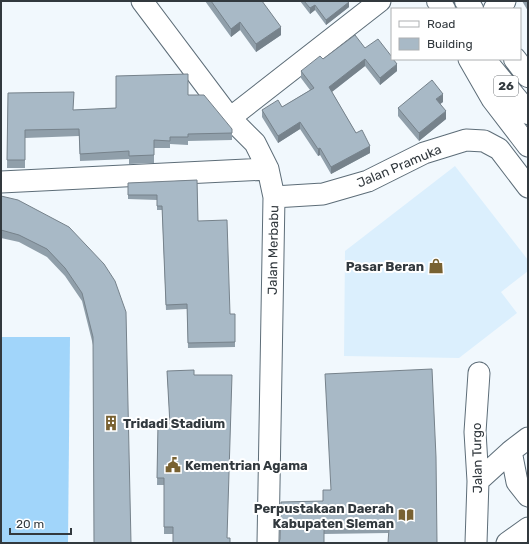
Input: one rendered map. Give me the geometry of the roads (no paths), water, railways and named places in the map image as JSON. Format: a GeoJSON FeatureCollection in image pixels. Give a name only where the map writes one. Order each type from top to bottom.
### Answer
{"type":"FeatureCollection","features":[{"type":"Feature","properties":{"kind":"highway","name":"26"},"geometry":{"type":"LineString","coordinates":[[485,60],[528,113]]}},
{"type":"Feature","properties":{"kind":"highway","name":"26"},"geometry":{"type":"LineString","coordinates":[[515,60],[528,76]]}},
{"type":"Feature","properties":{"kind":"street","name":"Jalan Merbabu"},"geometry":{"type":"LineString","coordinates":[[142,1],[230,118],[255,143],[268,169],[274,197],[268,543]]}},
{"type":"Feature","properties":{"kind":"street"},"geometry":{"type":"LineString","coordinates":[[230,118],[380,1]]}},
{"type":"Feature","properties":{"kind":"street"},"geometry":{"type":"LineString","coordinates":[[495,8],[505,1]]}},
{"type":"Feature","properties":{"kind":"street"},"geometry":{"type":"LineString","coordinates":[[470,60],[492,99],[528,146]]}},
{"type":"Feature","properties":{"kind":"street","name":"Jalan Pramuka"},"geometry":{"type":"LineString","coordinates":[[274,197],[323,194],[368,182],[424,153],[466,140],[484,141],[499,150],[528,187]]}},
{"type":"Feature","properties":{"kind":"street"},"geometry":{"type":"LineString","coordinates":[[1,182],[268,169]]}},
{"type":"Feature","properties":{"kind":"street","name":"Jalan Turgo"},"geometry":{"type":"LineString","coordinates":[[476,543],[478,482],[475,432],[479,373]]}},
{"type":"Feature","properties":{"kind":"street"},"geometry":{"type":"LineString","coordinates":[[478,482],[511,451],[528,438]]}},
{"type":"Feature","properties":{"kind":"street"},"geometry":{"type":"LineString","coordinates":[[511,451],[517,482],[528,496]]}},
{"type":"Feature","properties":{"kind":"street"},"geometry":{"type":"LineString","coordinates":[[507,543],[528,528]]}},
{"type":"Feature","properties":{"kind":"place","name":"Pasar Beran"},"geometry":{"type":"Point","coordinates":[436,266]}},
{"type":"Feature","properties":{"kind":"place","name":"Tridadi Stadium"},"geometry":{"type":"Point","coordinates":[111,423]}},
{"type":"Feature","properties":{"kind":"place","name":"Kementrian Agama"},"geometry":{"type":"Point","coordinates":[173,465]}},
{"type":"Feature","properties":{"kind":"place","name":"Perpustakaan Daerah Kabupaten Sleman"},"geometry":{"type":"Point","coordinates":[406,515]}}]}
